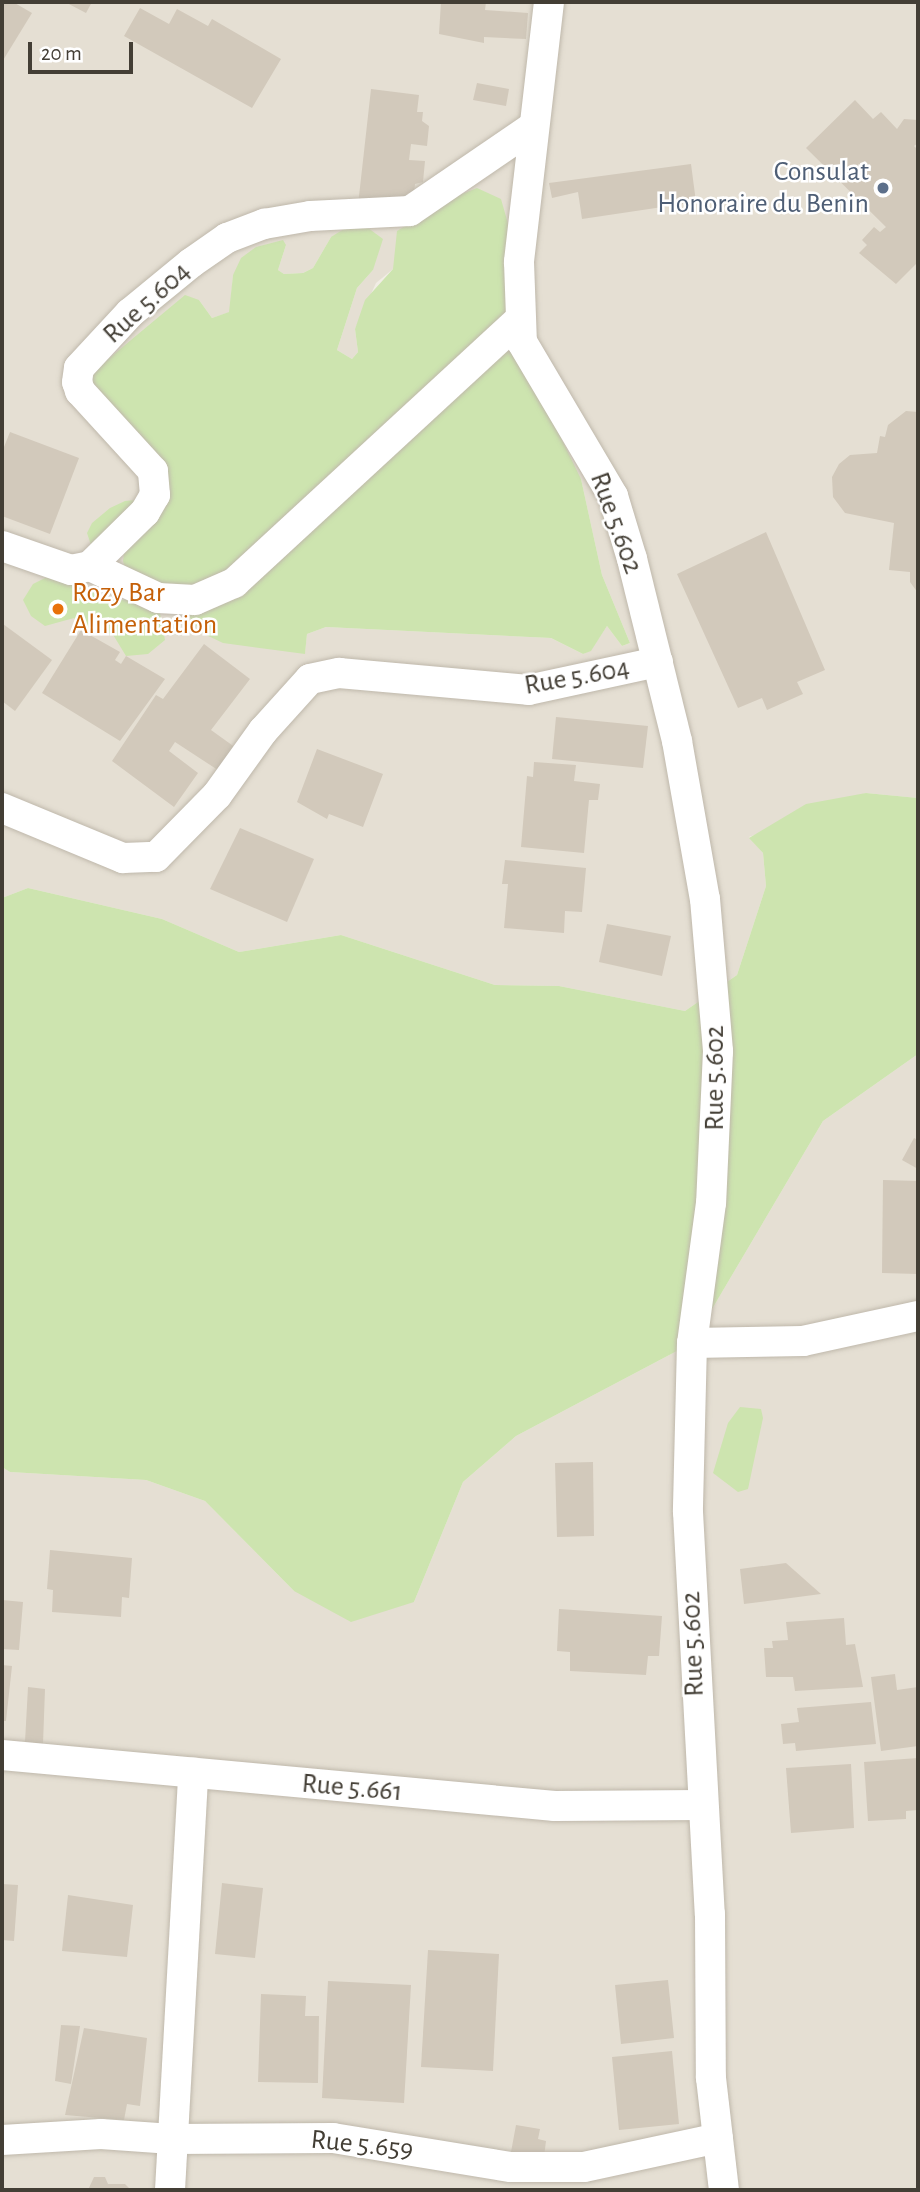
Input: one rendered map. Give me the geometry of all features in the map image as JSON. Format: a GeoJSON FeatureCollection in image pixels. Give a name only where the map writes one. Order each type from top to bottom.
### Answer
{"type":"FeatureCollection","features":[{"type":"Feature","properties":{"kind":"street","name":"Rue 5.602"},"geometry":{"type":"LineString","coordinates":[[549,2],[519,262],[519,320],[522,342],[535,368],[582,439],[612,496],[658,662],[705,899],[719,1051],[711,1203],[692,1343],[688,1512],[710,1914],[711,2078],[724,2190]]}},
{"type":"Feature","properties":{"kind":"street","name":"Rue 5.604"},"geometry":{"type":"LineString","coordinates":[[90,565],[155,495],[153,471],[80,391],[77,382],[79,368],[130,313],[227,238],[264,224],[310,216],[410,211],[534,126]]}},
{"type":"Feature","properties":{"kind":"street"},"geometry":{"type":"LineString","coordinates":[[2,546],[71,570],[90,565],[158,598],[195,600],[233,583],[519,320]]}},
{"type":"Feature","properties":{"kind":"street","name":"Rue 5.604"},"geometry":{"type":"LineString","coordinates":[[2,808],[123,858],[156,857],[217,795],[263,731],[310,679],[340,673],[528,690],[658,662]]}},
{"type":"Feature","properties":{"kind":"street"},"geometry":{"type":"LineString","coordinates":[[692,1343],[803,1341],[918,1316]]}},
{"type":"Feature","properties":{"kind":"street","name":"Rue 5.661"},"geometry":{"type":"LineString","coordinates":[[2,1755],[555,1806],[702,1805]]}},
{"type":"Feature","properties":{"kind":"street"},"geometry":{"type":"LineString","coordinates":[[170,2190],[193,1773]]}},
{"type":"Feature","properties":{"kind":"street","name":"Rue 5.659"},"geometry":{"type":"LineString","coordinates":[[2,2140],[101,2134],[172,2139],[333,2138],[511,2167],[584,2167],[718,2138]]}},
{"type":"Feature","properties":{"kind":"shaded area"},"geometry":{"type":"Polygon","coordinates":[[[2,2],[918,2],[918,798],[866,793],[749,837],[763,853],[766,886],[737,975],[685,1011],[559,986],[495,985],[341,935],[239,952],[162,919],[28,888],[2,898],[2,2]],[[331,237],[313,268],[303,273],[284,274],[278,270],[286,245],[233,275],[230,312],[212,318],[199,300],[154,480],[121,535],[133,593],[124,600],[97,595],[71,578],[74,617],[90,634],[171,610],[188,615],[202,633],[305,653],[307,634],[326,627],[551,638],[583,654],[591,650],[607,626],[622,646],[630,643],[602,575],[581,479],[393,269],[376,283],[355,329],[358,352],[352,359],[337,350],[357,288],[373,270],[331,237]]]}},
{"type":"Feature","properties":{"kind":"shaded area"},"geometry":{"type":"Polygon","coordinates":[[[918,1054],[918,2190],[2,2190],[2,1467],[10,1472],[146,1480],[205,1501],[294,1591],[414,1602],[463,1482],[516,1436],[692,1343],[823,1121],[918,1054]]]}},
{"type":"Feature","properties":{"kind":"green space"},"geometry":{"type":"Polygon","coordinates":[[[477,188],[501,199],[509,227],[516,345],[581,479],[602,575],[630,643],[622,646],[607,626],[591,651],[583,654],[551,638],[326,627],[307,634],[305,654],[223,643],[202,633],[188,615],[171,610],[160,613],[165,640],[148,654],[126,656],[112,633],[90,634],[74,618],[45,626],[31,616],[23,600],[33,584],[53,574],[71,578],[97,595],[124,600],[133,593],[123,561],[125,545],[93,551],[87,533],[92,523],[110,508],[125,501],[146,499],[154,490],[88,381],[95,370],[185,295],[199,300],[212,318],[229,312],[233,275],[241,258],[256,247],[283,240],[286,245],[278,270],[284,274],[303,273],[313,268],[331,237],[347,227],[364,225],[383,239],[373,270],[357,288],[337,350],[352,359],[358,352],[355,329],[365,300],[393,269],[397,231],[449,199],[477,188]]]}},
{"type":"Feature","properties":{"kind":"green space"},"geometry":{"type":"Polygon","coordinates":[[[866,793],[918,798],[918,1054],[823,1121],[692,1343],[516,1436],[463,1482],[414,1602],[351,1622],[294,1591],[205,1501],[146,1480],[10,1472],[2,1467],[2,898],[28,888],[162,919],[239,952],[341,935],[495,985],[559,986],[685,1011],[737,975],[766,886],[763,853],[749,838],[806,804],[866,793]]]}},
{"type":"Feature","properties":{"kind":"green space"},"geometry":{"type":"Polygon","coordinates":[[[740,1407],[761,1409],[763,1418],[748,1489],[738,1492],[713,1473],[728,1423],[740,1407]]]}},
{"type":"Feature","properties":{"kind":"building"},"geometry":{"type":"Polygon","coordinates":[[[2,2],[13,2],[32,13],[2,62],[2,2]]]}},
{"type":"Feature","properties":{"kind":"building"},"geometry":{"type":"Polygon","coordinates":[[[65,2],[92,2],[86,13],[65,2]]]}},
{"type":"Feature","properties":{"kind":"building"},"geometry":{"type":"Polygon","coordinates":[[[441,2],[486,2],[485,10],[528,13],[526,39],[484,37],[484,43],[439,34],[441,2]]]}},
{"type":"Feature","properties":{"kind":"building"},"geometry":{"type":"Polygon","coordinates":[[[140,8],[169,24],[177,9],[208,26],[212,19],[281,59],[252,108],[124,36],[140,8]]]}},
{"type":"Feature","properties":{"kind":"building"},"geometry":{"type":"Polygon","coordinates":[[[477,83],[509,89],[506,106],[473,100],[477,83]]]}},
{"type":"Feature","properties":{"kind":"building"},"geometry":{"type":"Polygon","coordinates":[[[371,89],[419,95],[417,112],[423,112],[422,121],[429,126],[427,146],[411,144],[409,160],[425,161],[423,182],[415,184],[414,193],[408,193],[405,210],[358,205],[371,89]]]}},
{"type":"Feature","properties":{"kind":"building","name":"Consulat Honoraire du Benin"},"geometry":{"type":"Polygon","coordinates":[[[855,100],[873,119],[881,112],[897,129],[904,119],[918,120],[918,143],[914,146],[918,150],[918,262],[896,284],[859,253],[867,245],[862,240],[874,227],[880,232],[886,227],[806,148],[855,100]]]}},
{"type":"Feature","properties":{"kind":"building"},"geometry":{"type":"Polygon","coordinates":[[[691,164],[696,202],[582,219],[578,192],[552,198],[549,183],[691,164]]]}},
{"type":"Feature","properties":{"kind":"building"},"geometry":{"type":"Polygon","coordinates":[[[906,411],[918,412],[918,593],[910,582],[910,572],[889,570],[894,523],[845,513],[833,497],[832,477],[839,464],[850,455],[877,453],[880,436],[885,437],[888,425],[906,411]]]}},
{"type":"Feature","properties":{"kind":"building"},"geometry":{"type":"Polygon","coordinates":[[[10,432],[79,458],[50,534],[2,516],[2,452],[10,432]]]}},
{"type":"Feature","properties":{"kind":"building"},"geometry":{"type":"Polygon","coordinates":[[[766,532],[825,670],[797,682],[803,694],[767,710],[762,698],[738,708],[677,574],[766,532]]]}},
{"type":"Feature","properties":{"kind":"building"},"geometry":{"type":"Polygon","coordinates":[[[3,624],[52,660],[15,711],[2,701],[3,624]]]}},
{"type":"Feature","properties":{"kind":"building"},"geometry":{"type":"Polygon","coordinates":[[[81,630],[120,652],[115,660],[121,664],[126,656],[165,679],[120,741],[42,693],[81,630]]]}},
{"type":"Feature","properties":{"kind":"building"},"geometry":{"type":"Polygon","coordinates":[[[204,644],[250,679],[211,730],[243,753],[227,776],[175,742],[169,751],[198,773],[174,807],[112,761],[156,695],[163,699],[204,644]]]}},
{"type":"Feature","properties":{"kind":"building"},"geometry":{"type":"Polygon","coordinates":[[[556,717],[648,726],[643,768],[552,759],[556,717]]]}},
{"type":"Feature","properties":{"kind":"building"},"geometry":{"type":"Polygon","coordinates":[[[317,749],[383,774],[363,827],[329,814],[327,819],[297,802],[317,749]]]}},
{"type":"Feature","properties":{"kind":"building"},"geometry":{"type":"Polygon","coordinates":[[[534,762],[576,765],[574,781],[600,784],[598,800],[589,800],[584,853],[521,847],[527,776],[533,777],[534,762]]]}},
{"type":"Feature","properties":{"kind":"building"},"geometry":{"type":"Polygon","coordinates":[[[240,828],[314,859],[287,922],[210,889],[240,828]]]}},
{"type":"Feature","properties":{"kind":"building"},"geometry":{"type":"Polygon","coordinates":[[[505,860],[586,868],[582,912],[565,911],[564,933],[504,928],[508,884],[502,884],[505,860]]]}},
{"type":"Feature","properties":{"kind":"building"},"geometry":{"type":"Polygon","coordinates":[[[607,924],[671,936],[662,976],[599,962],[607,924]]]}},
{"type":"Feature","properties":{"kind":"building"},"geometry":{"type":"Polygon","coordinates":[[[914,1138],[918,1140],[918,1169],[902,1160],[914,1138]]]}},
{"type":"Feature","properties":{"kind":"building"},"geometry":{"type":"Polygon","coordinates":[[[883,1180],[918,1181],[918,1274],[882,1273],[883,1180]]]}},
{"type":"Feature","properties":{"kind":"building"},"geometry":{"type":"Polygon","coordinates":[[[593,1462],[594,1536],[557,1537],[555,1463],[593,1462]]]}},
{"type":"Feature","properties":{"kind":"building"},"geometry":{"type":"Polygon","coordinates":[[[50,1550],[132,1558],[129,1598],[122,1597],[121,1617],[52,1612],[53,1590],[47,1589],[50,1550]]]}},
{"type":"Feature","properties":{"kind":"building"},"geometry":{"type":"Polygon","coordinates":[[[786,1563],[821,1594],[744,1604],[740,1569],[786,1563]]]}},
{"type":"Feature","properties":{"kind":"building"},"geometry":{"type":"Polygon","coordinates":[[[2,1600],[23,1602],[19,1650],[2,1649],[2,1600]]]}},
{"type":"Feature","properties":{"kind":"building"},"geometry":{"type":"Polygon","coordinates":[[[559,1609],[662,1616],[659,1656],[648,1656],[646,1675],[570,1671],[570,1652],[557,1651],[559,1609]]]}},
{"type":"Feature","properties":{"kind":"building"},"geometry":{"type":"Polygon","coordinates":[[[844,1618],[846,1645],[855,1644],[863,1687],[795,1691],[793,1677],[766,1677],[764,1648],[773,1648],[772,1641],[788,1640],[786,1622],[844,1618]]]}},
{"type":"Feature","properties":{"kind":"building"},"geometry":{"type":"Polygon","coordinates":[[[2,1665],[12,1666],[6,1721],[2,1721],[2,1665]]]}},
{"type":"Feature","properties":{"kind":"building"},"geometry":{"type":"Polygon","coordinates":[[[895,1674],[897,1690],[918,1687],[918,1746],[881,1751],[871,1677],[895,1674]]]}},
{"type":"Feature","properties":{"kind":"building"},"geometry":{"type":"Polygon","coordinates":[[[28,1687],[45,1689],[43,1744],[25,1742],[28,1687]]]}},
{"type":"Feature","properties":{"kind":"building"},"geometry":{"type":"Polygon","coordinates":[[[871,1702],[876,1744],[796,1751],[795,1743],[783,1744],[781,1724],[799,1722],[797,1708],[871,1702]]]}},
{"type":"Feature","properties":{"kind":"building"},"geometry":{"type":"Polygon","coordinates":[[[918,1758],[918,1810],[906,1811],[906,1819],[868,1821],[864,1762],[918,1758]]]}},
{"type":"Feature","properties":{"kind":"building"},"geometry":{"type":"Polygon","coordinates":[[[851,1764],[854,1828],[791,1833],[786,1768],[851,1764]]]}},
{"type":"Feature","properties":{"kind":"building"},"geometry":{"type":"Polygon","coordinates":[[[222,1883],[263,1888],[255,1958],[215,1954],[222,1883]]]}},
{"type":"Feature","properties":{"kind":"building"},"geometry":{"type":"Polygon","coordinates":[[[2,1884],[18,1885],[14,1941],[2,1940],[2,1884]]]}},
{"type":"Feature","properties":{"kind":"building"},"geometry":{"type":"Polygon","coordinates":[[[68,1895],[133,1905],[127,1957],[62,1951],[68,1895]]]}},
{"type":"Feature","properties":{"kind":"building"},"geometry":{"type":"Polygon","coordinates":[[[428,1950],[499,1954],[493,2071],[421,2067],[428,1950]]]}},
{"type":"Feature","properties":{"kind":"building"},"geometry":{"type":"Polygon","coordinates":[[[668,1980],[674,2038],[621,2044],[615,1985],[668,1980]]]}},
{"type":"Feature","properties":{"kind":"building"},"geometry":{"type":"Polygon","coordinates":[[[328,1981],[411,1985],[404,2103],[322,2098],[328,1981]]]}},
{"type":"Feature","properties":{"kind":"building"},"geometry":{"type":"Polygon","coordinates":[[[261,1994],[306,1996],[305,2016],[319,2016],[318,2083],[258,2082],[261,1994]]]}},
{"type":"Feature","properties":{"kind":"building"},"geometry":{"type":"Polygon","coordinates":[[[61,2025],[80,2026],[71,2084],[55,2081],[61,2025]]]}},
{"type":"Feature","properties":{"kind":"building"},"geometry":{"type":"Polygon","coordinates":[[[84,2028],[147,2038],[140,2106],[127,2104],[124,2120],[65,2115],[84,2028]]]}},
{"type":"Feature","properties":{"kind":"building"},"geometry":{"type":"Polygon","coordinates":[[[672,2051],[679,2124],[619,2130],[612,2057],[672,2051]]]}},
{"type":"Feature","properties":{"kind":"building"},"geometry":{"type":"Polygon","coordinates":[[[516,2125],[540,2129],[538,2139],[546,2141],[544,2157],[511,2152],[516,2125]]]}},
{"type":"Feature","properties":{"kind":"building"},"geometry":{"type":"Polygon","coordinates":[[[94,2177],[105,2177],[108,2184],[125,2184],[131,2190],[88,2190],[94,2177]]]}},
{"type":"Feature","properties":{"kind":"place","name":"Consulat Honoraire du Benin"},"geometry":{"type":"Point","coordinates":[883,188]}},
{"type":"Feature","properties":{"kind":"place","name":"Rozy Bar Alimentation"},"geometry":{"type":"Point","coordinates":[58,609]}}]}
